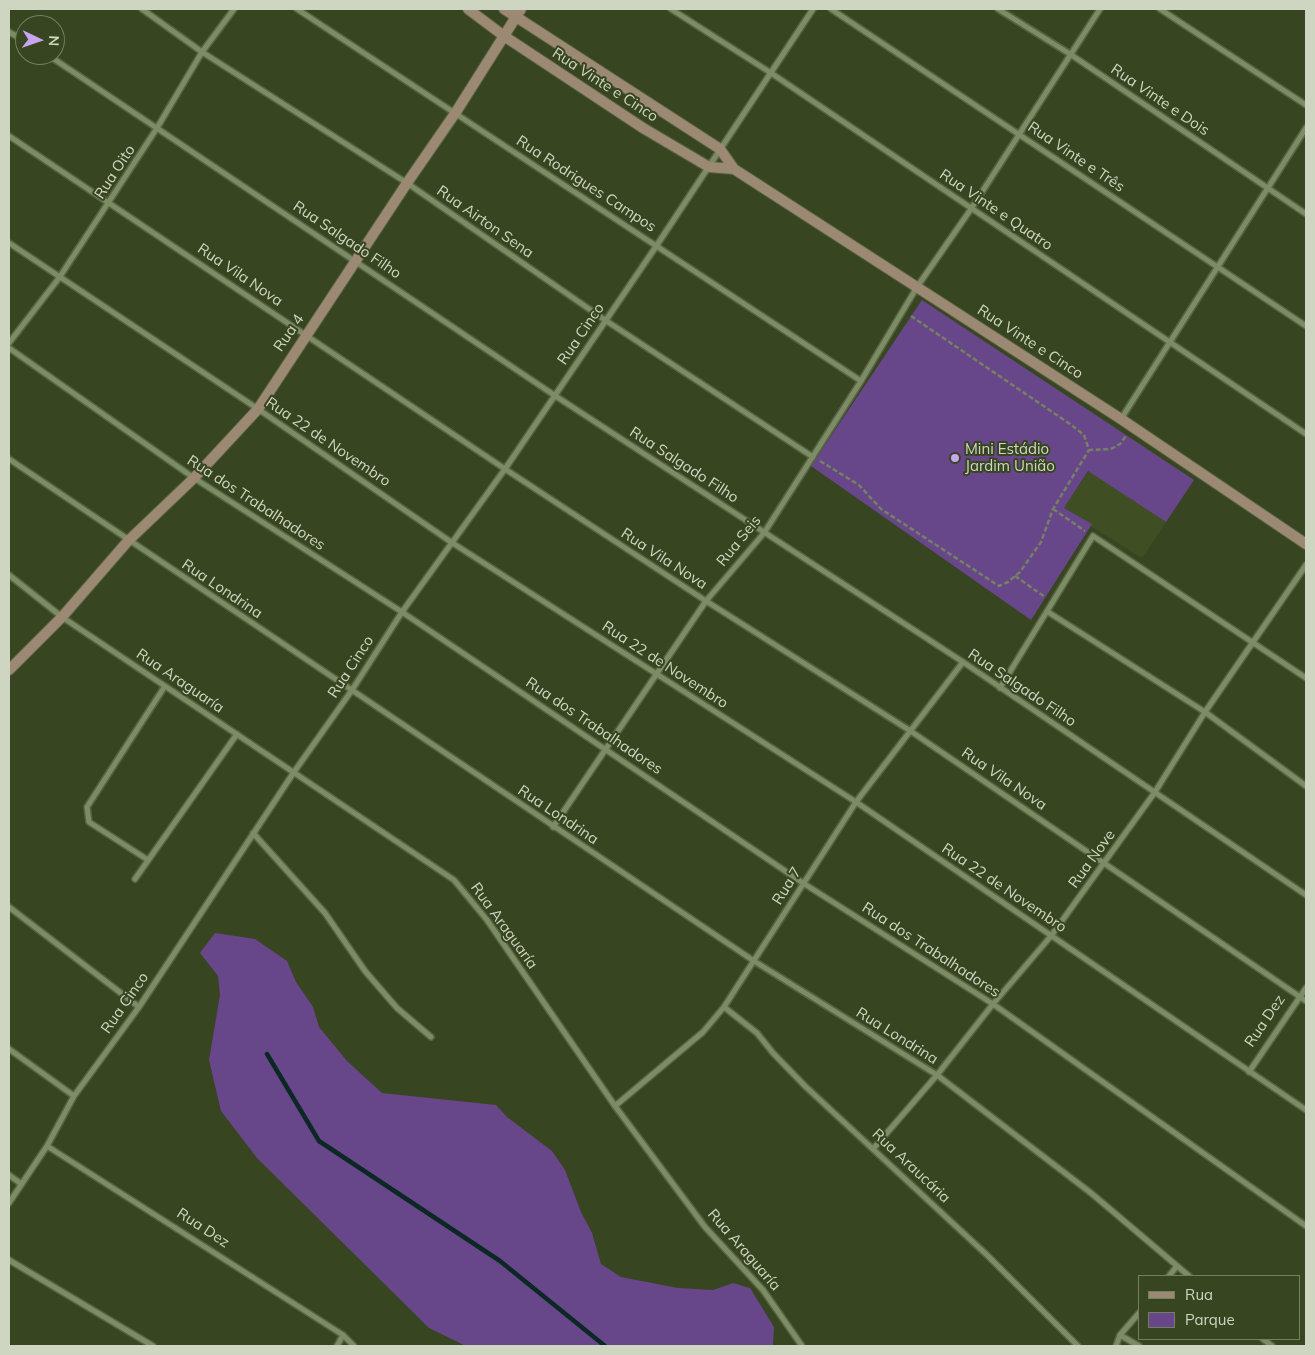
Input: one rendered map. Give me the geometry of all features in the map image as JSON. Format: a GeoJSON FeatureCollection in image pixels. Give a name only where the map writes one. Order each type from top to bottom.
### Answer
{"type":"FeatureCollection","features":[{"type":"Feature","properties":{"kind":"street","name":"Rua Airton Sena"},"geometry":{"type":"LineString","coordinates":[[142,9],[202,52],[406,183],[605,320],[813,457]]}},
{"type":"Feature","properties":{"kind":"street","name":"Rua Oito"},"geometry":{"type":"LineString","coordinates":[[9,343],[59,278],[157,128],[202,52],[234,9]]}},
{"type":"Feature","properties":{"kind":"street","name":"Rua Rodrigues Campos"},"geometry":{"type":"LineString","coordinates":[[297,9],[456,112],[861,381]]}},
{"type":"Feature","properties":{"kind":"street","name":"Rua Vinte e Cinco"},"geometry":{"type":"LineString","coordinates":[[468,9],[504,36],[643,128],[709,166],[734,169]]}},
{"type":"Feature","properties":{"kind":"street","name":"Rua Vinte e Cinco"},"geometry":{"type":"LineString","coordinates":[[504,9],[518,13],[720,149],[734,169],[1121,419],[1306,544]]}},
{"type":"Feature","properties":{"kind":"street","name":"Rua Vinte e Quatro"},"geometry":{"type":"LineString","coordinates":[[671,9],[771,73],[1306,434]]}},
{"type":"Feature","properties":{"kind":"street","name":"Rua Cinco"},"geometry":{"type":"LineString","coordinates":[[9,1203],[20,1183],[47,1146],[74,1096],[139,1007],[253,833],[352,690],[402,612],[505,469],[657,245],[813,9]]}},
{"type":"Feature","properties":{"kind":"street","name":"Rua Vinte e Três"},"geometry":{"type":"LineString","coordinates":[[831,9],[1306,326]]}},
{"type":"Feature","properties":{"kind":"street","name":"Rua Vinte e Dois"},"geometry":{"type":"LineString","coordinates":[[998,9],[1070,54],[1306,214]]}},
{"type":"Feature","properties":{"kind":"street","name":"Rua Seis"},"geometry":{"type":"LineString","coordinates":[[553,827],[706,601],[764,533],[861,381],[917,287],[971,209],[1100,9]]}},
{"type":"Feature","properties":{"kind":"street"},"geometry":{"type":"LineString","coordinates":[[1160,9],[1306,105]]}},
{"type":"Feature","properties":{"kind":"street"},"geometry":{"type":"LineString","coordinates":[[504,36],[518,13]]}},
{"type":"Feature","properties":{"kind":"street","name":"Rua 4"},"geometry":{"type":"LineString","coordinates":[[9,670],[62,617],[128,541],[194,478],[258,409],[406,183],[456,112],[504,36]]}},
{"type":"Feature","properties":{"kind":"street","name":"Rua Salgado Filho"},"geometry":{"type":"LineString","coordinates":[[63,65],[554,395],[962,662],[1306,894]]}},
{"type":"Feature","properties":{"kind":"street"},"geometry":{"type":"LineString","coordinates":[[1121,419],[1306,128]]}},
{"type":"Feature","properties":{"kind":"street","name":"Rua Vila Nova"},"geometry":{"type":"LineString","coordinates":[[9,136],[110,202],[505,469],[706,601],[909,730],[1306,1001]]}},
{"type":"Feature","properties":{"kind":"street","name":"Rua 22 de Novembro"},"geometry":{"type":"LineString","coordinates":[[9,244],[258,409],[451,542],[856,802],[1306,1110]]}},
{"type":"Feature","properties":{"kind":"street","name":"Rua dos Trabalhadores"},"geometry":{"type":"LineString","coordinates":[[9,348],[194,478],[402,612],[803,883],[993,1004],[1306,1226]]}},
{"type":"Feature","properties":{"kind":"street","name":"Rua Londrina"},"geometry":{"type":"LineString","coordinates":[[9,459],[128,541],[754,961],[937,1076],[1091,1194],[1188,1275]]}},
{"type":"Feature","properties":{"kind":"street"},"geometry":{"type":"LineString","coordinates":[[1000,688],[1054,603],[1092,536],[1306,678]]}},
{"type":"Feature","properties":{"kind":"street","name":"Rua Nove"},"geometry":{"type":"LineString","coordinates":[[873,1149],[937,1076],[993,1004],[1052,936],[1155,792],[1205,712],[1306,565]]}},
{"type":"Feature","properties":{"kind":"street","name":"Rua Araguaría"},"geometry":{"type":"LineString","coordinates":[[9,575],[62,617],[454,880],[487,920],[615,1106],[705,1227],[763,1290],[802,1346]]}},
{"type":"Feature","properties":{"kind":"street"},"geometry":{"type":"LineString","coordinates":[[1048,612],[1205,712],[1306,786]]}},
{"type":"Feature","properties":{"kind":"street","name":"Rua 7"},"geometry":{"type":"LineString","coordinates":[[615,1106],[703,1032],[724,1007],[856,802],[962,662]]}},
{"type":"Feature","properties":{"kind":"street"},"geometry":{"type":"LineString","coordinates":[[148,860],[89,822],[87,807],[165,686]]}},
{"type":"Feature","properties":{"kind":"street"},"geometry":{"type":"LineString","coordinates":[[135,879],[237,734]]}},
{"type":"Feature","properties":{"kind":"street"},"geometry":{"type":"LineString","coordinates":[[253,833],[325,913],[365,971],[397,1008],[431,1037]]}},
{"type":"Feature","properties":{"kind":"street"},"geometry":{"type":"LineString","coordinates":[[9,907],[139,1007]]}},
{"type":"Feature","properties":{"kind":"street","name":"Rua Dez"},"geometry":{"type":"LineString","coordinates":[[1249,1072],[1306,988]]}},
{"type":"Feature","properties":{"kind":"street","name":"Rua Araucária"},"geometry":{"type":"LineString","coordinates":[[724,1007],[757,1033],[773,1053],[805,1086],[987,1254],[1078,1346]]}},
{"type":"Feature","properties":{"kind":"street"},"geometry":{"type":"LineString","coordinates":[[9,1049],[74,1096]]}},
{"type":"Feature","properties":{"kind":"street","name":"Rua Dez"},"geometry":{"type":"LineString","coordinates":[[47,1146],[343,1335],[354,1346]]}},
{"type":"Feature","properties":{"kind":"street"},"geometry":{"type":"LineString","coordinates":[[9,1175],[20,1183]]}},
{"type":"Feature","properties":{"kind":"street"},"geometry":{"type":"LineString","coordinates":[[9,1260],[153,1346]]}},
{"type":"Feature","properties":{"kind":"street"},"geometry":{"type":"LineString","coordinates":[[1170,1275],[1177,1266]]}},
{"type":"Feature","properties":{"kind":"street"},"geometry":{"type":"LineString","coordinates":[[1116,1346],[1120,1335],[1138,1314]]}},
{"type":"Feature","properties":{"kind":"street"},"geometry":{"type":"LineString","coordinates":[[337,1346],[343,1335]]}},
{"type":"Feature","properties":{"kind":"street"},"geometry":{"type":"LineString","coordinates":[[1120,1335],[1139,1346]]}},
{"type":"Feature","properties":{"kind":"path"},"geometry":{"type":"LineString","coordinates":[[813,457],[859,484],[881,509],[990,582],[999,586],[1015,576],[1041,542],[1053,509],[1089,450],[1084,435],[903,311]]}},
{"type":"Feature","properties":{"kind":"path"},"geometry":{"type":"LineString","coordinates":[[1089,450],[1111,448],[1120,444],[1133,427]]}},
{"type":"Feature","properties":{"kind":"path"},"geometry":{"type":"LineString","coordinates":[[1053,509],[1092,536]]}},
{"type":"Feature","properties":{"kind":"path"},"geometry":{"type":"LineString","coordinates":[[1015,576],[1054,603]]}},
{"type":"Feature","properties":{"kind":"shaded area"},"geometry":{"type":"Polygon","coordinates":[[[1089,471],[1166,522],[1142,558],[1063,509],[1089,471]]]}},
{"type":"Feature","properties":{"kind":"green space"},"geometry":{"type":"Polygon","coordinates":[[[922,300],[1194,480],[1166,522],[1088,471],[1064,508],[1092,524],[1031,620],[811,466],[922,300]]]}},
{"type":"Feature","properties":{"kind":"green space"},"geometry":{"type":"Polygon","coordinates":[[[215,933],[255,939],[287,961],[296,982],[313,1007],[319,1027],[347,1061],[382,1093],[496,1105],[507,1117],[552,1151],[565,1170],[581,1212],[592,1233],[601,1264],[621,1277],[678,1288],[713,1290],[733,1283],[750,1288],[774,1327],[773,1346],[466,1346],[429,1328],[257,1158],[221,1111],[209,1060],[220,995],[218,976],[200,953],[215,933]]]}},
{"type":"Feature","properties":{"kind":"waterway"},"geometry":{"type":"LineString","coordinates":[[267,1054],[319,1141],[500,1261],[605,1346]]}},
{"type":"Feature","properties":{"kind":"place","name":"Mini Estádio Jardim União"},"geometry":{"type":"Point","coordinates":[955,458]}}]}
